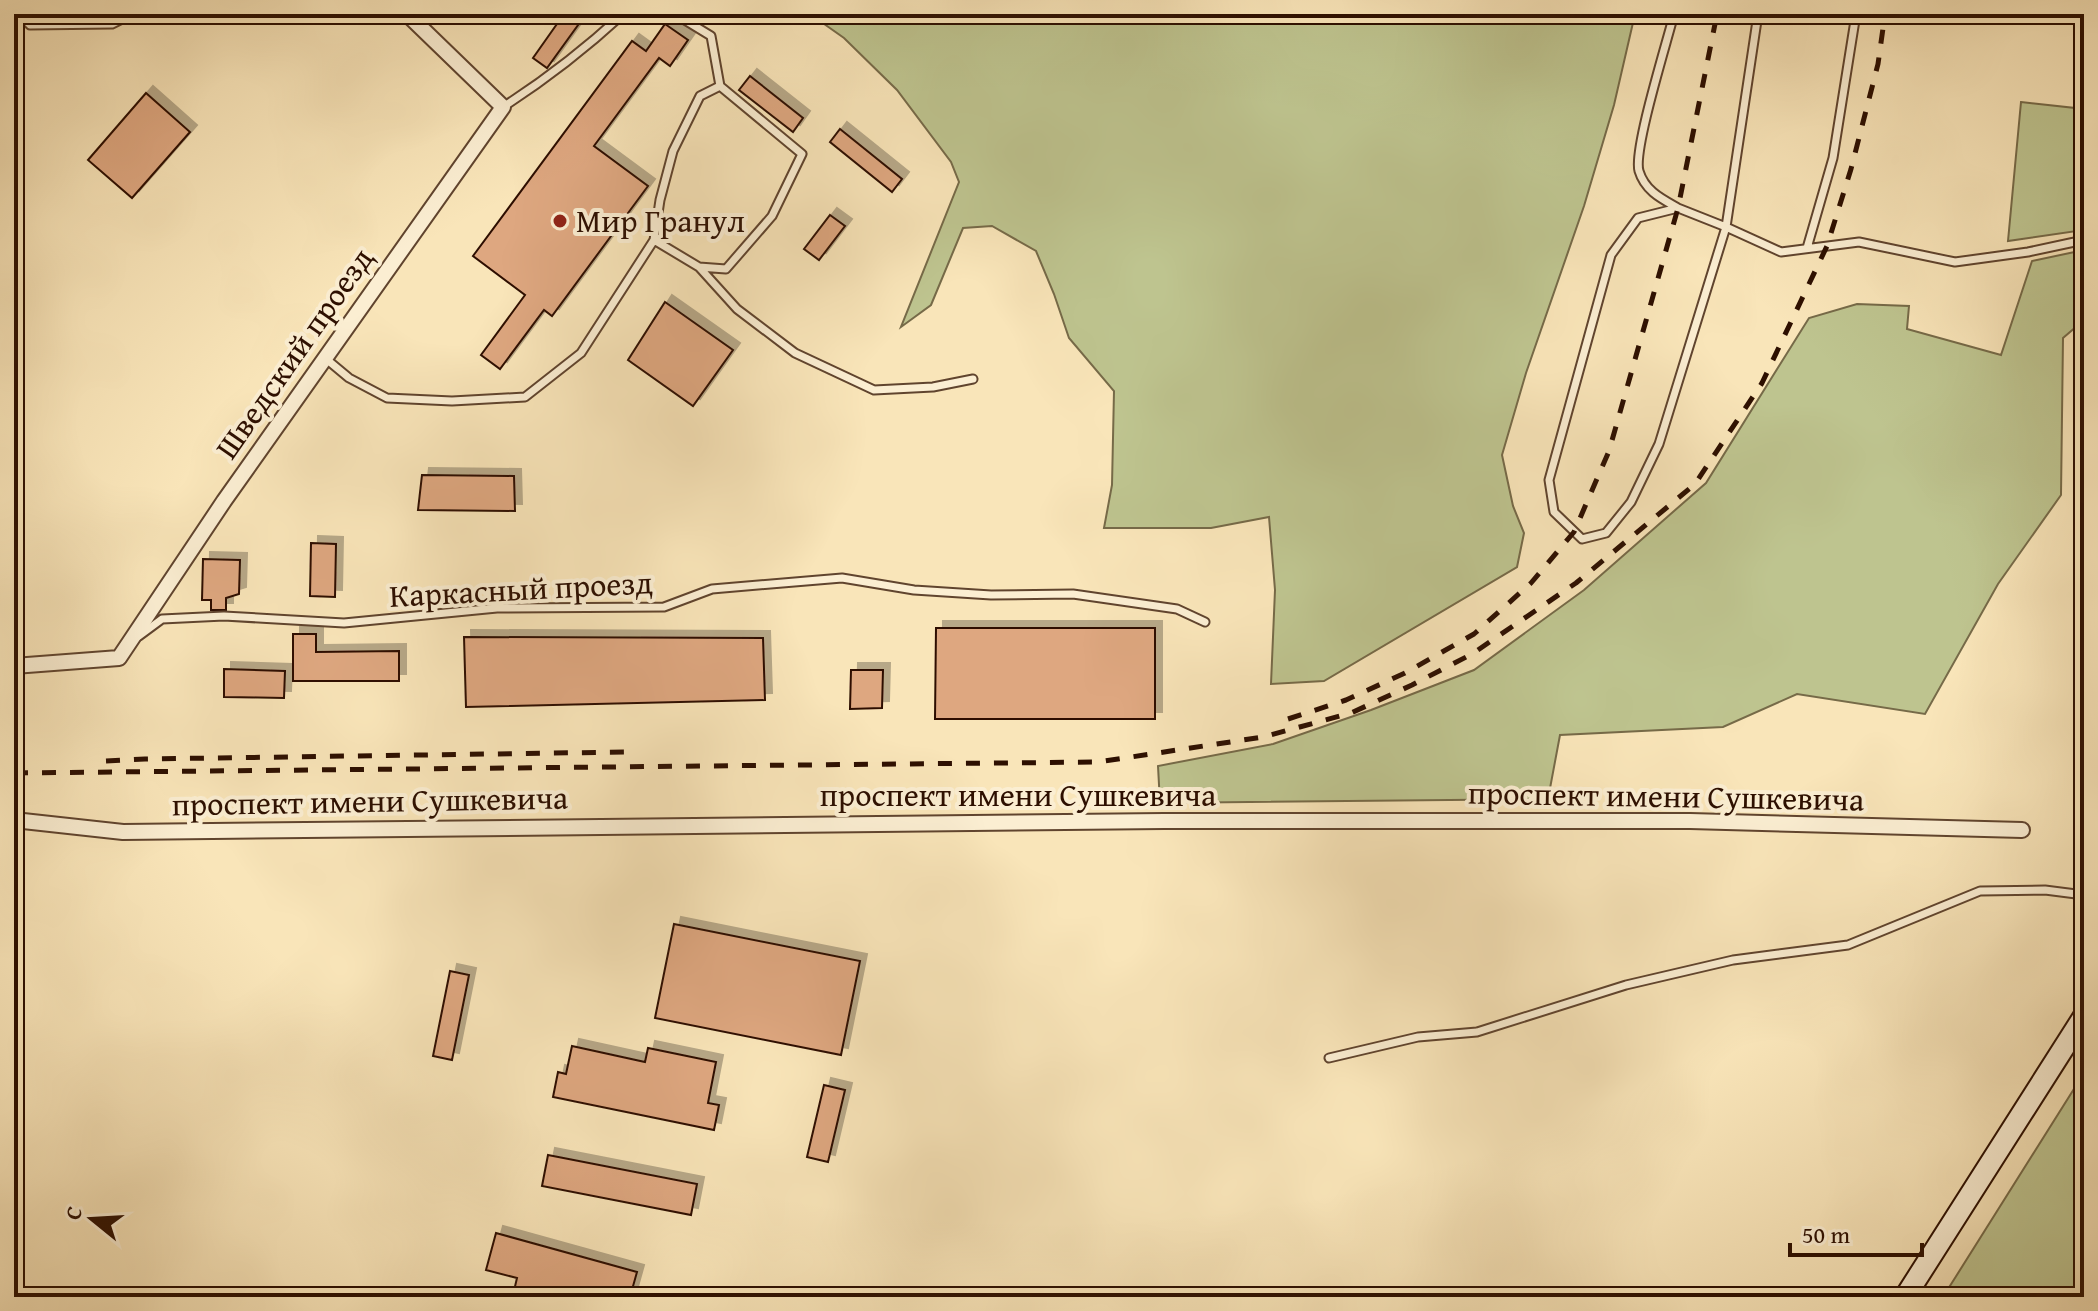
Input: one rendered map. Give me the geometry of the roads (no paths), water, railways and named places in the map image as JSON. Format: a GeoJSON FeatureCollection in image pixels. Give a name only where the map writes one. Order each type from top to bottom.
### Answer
{"type":"FeatureCollection","features":[{"type":"Feature","properties":{"kind":"street"},"geometry":{"type":"LineString","coordinates":[[407,14],[503,107]]}},
{"type":"Feature","properties":{"kind":"street","name":"Шведский проезд"},"geometry":{"type":"LineString","coordinates":[[127,645],[224,501],[503,107]]}},
{"type":"Feature","properties":{"kind":"street"},"geometry":{"type":"LineString","coordinates":[[14,666],[119,658],[127,645]]}},
{"type":"Feature","properties":{"kind":"street","name":"проспект имени Сушкевича"},"geometry":{"type":"LineString","coordinates":[[14,820],[123,832],[1164,821],[1690,821],[2022,830]]}},
{"type":"Feature","properties":{"kind":"street"},"geometry":{"type":"LineString","coordinates":[[1905,1297],[2084,1016]]}},
{"type":"Feature","properties":{"kind":"lane"},"geometry":{"type":"LineString","coordinates":[[19,14],[30,25],[112,24],[132,14]]}},
{"type":"Feature","properties":{"kind":"lane"},"geometry":{"type":"LineString","coordinates":[[503,107],[541,82],[623,14]]}},
{"type":"Feature","properties":{"kind":"lane"},"geometry":{"type":"LineString","coordinates":[[675,14],[711,36],[720,86],[802,154],[772,216],[726,269],[699,267]]}},
{"type":"Feature","properties":{"kind":"lane"},"geometry":{"type":"LineString","coordinates":[[1674,14],[1641,141],[1639,170],[1653,194],[1678,208],[1781,252],[1859,242],[1955,262],[2028,252],[2084,240]]}},
{"type":"Feature","properties":{"kind":"lane"},"geometry":{"type":"LineString","coordinates":[[1678,208],[1638,218],[1611,255],[1549,480],[1554,512],[1582,539],[1606,533],[1631,502],[1659,444],[1726,227],[1758,14]]}},
{"type":"Feature","properties":{"kind":"lane"},"geometry":{"type":"LineString","coordinates":[[1807,248],[1833,158],[1856,14]]}},
{"type":"Feature","properties":{"kind":"lane"},"geometry":{"type":"LineString","coordinates":[[325,358],[349,378],[387,398],[452,401],[525,397],[581,353],[654,240],[660,200],[673,151],[700,96],[720,86]]}},
{"type":"Feature","properties":{"kind":"lane"},"geometry":{"type":"LineString","coordinates":[[654,240],[699,267],[737,309],[795,353],[874,390],[933,387],[973,379]]}},
{"type":"Feature","properties":{"kind":"lane","name":"Каркасный проезд"},"geometry":{"type":"LineString","coordinates":[[127,645],[162,619],[224,616],[344,623],[497,608],[664,607],[712,589],[842,578],[914,590],[991,595],[1073,594],[1177,609],[1205,622]]}},
{"type":"Feature","properties":{"kind":"lane"},"geometry":{"type":"LineString","coordinates":[[1329,1058],[1418,1037],[1477,1032],[1626,985],[1733,960],[1848,945],[1980,891],[2045,890],[2084,895]]}},
{"type":"Feature","properties":{"kind":"railway"},"geometry":{"type":"LineString","coordinates":[[1288,719],[1346,700],[1405,673],[1474,634],[1531,583],[1574,532],[1609,451],[1678,208],[1717,14]]}},
{"type":"Feature","properties":{"kind":"railway"},"geometry":{"type":"LineString","coordinates":[[14,773],[1098,762],[1263,737],[1351,713],[1472,654],[1576,583],[1695,484],[1762,383],[1827,246],[1878,64],[1885,14]]}},
{"type":"Feature","properties":{"kind":"railway"},"geometry":{"type":"LineString","coordinates":[[106,761],[628,752]]}},
{"type":"Feature","properties":{"kind":"place","name":"Мир Гранул"},"geometry":{"type":"Point","coordinates":[560,221]}}]}
